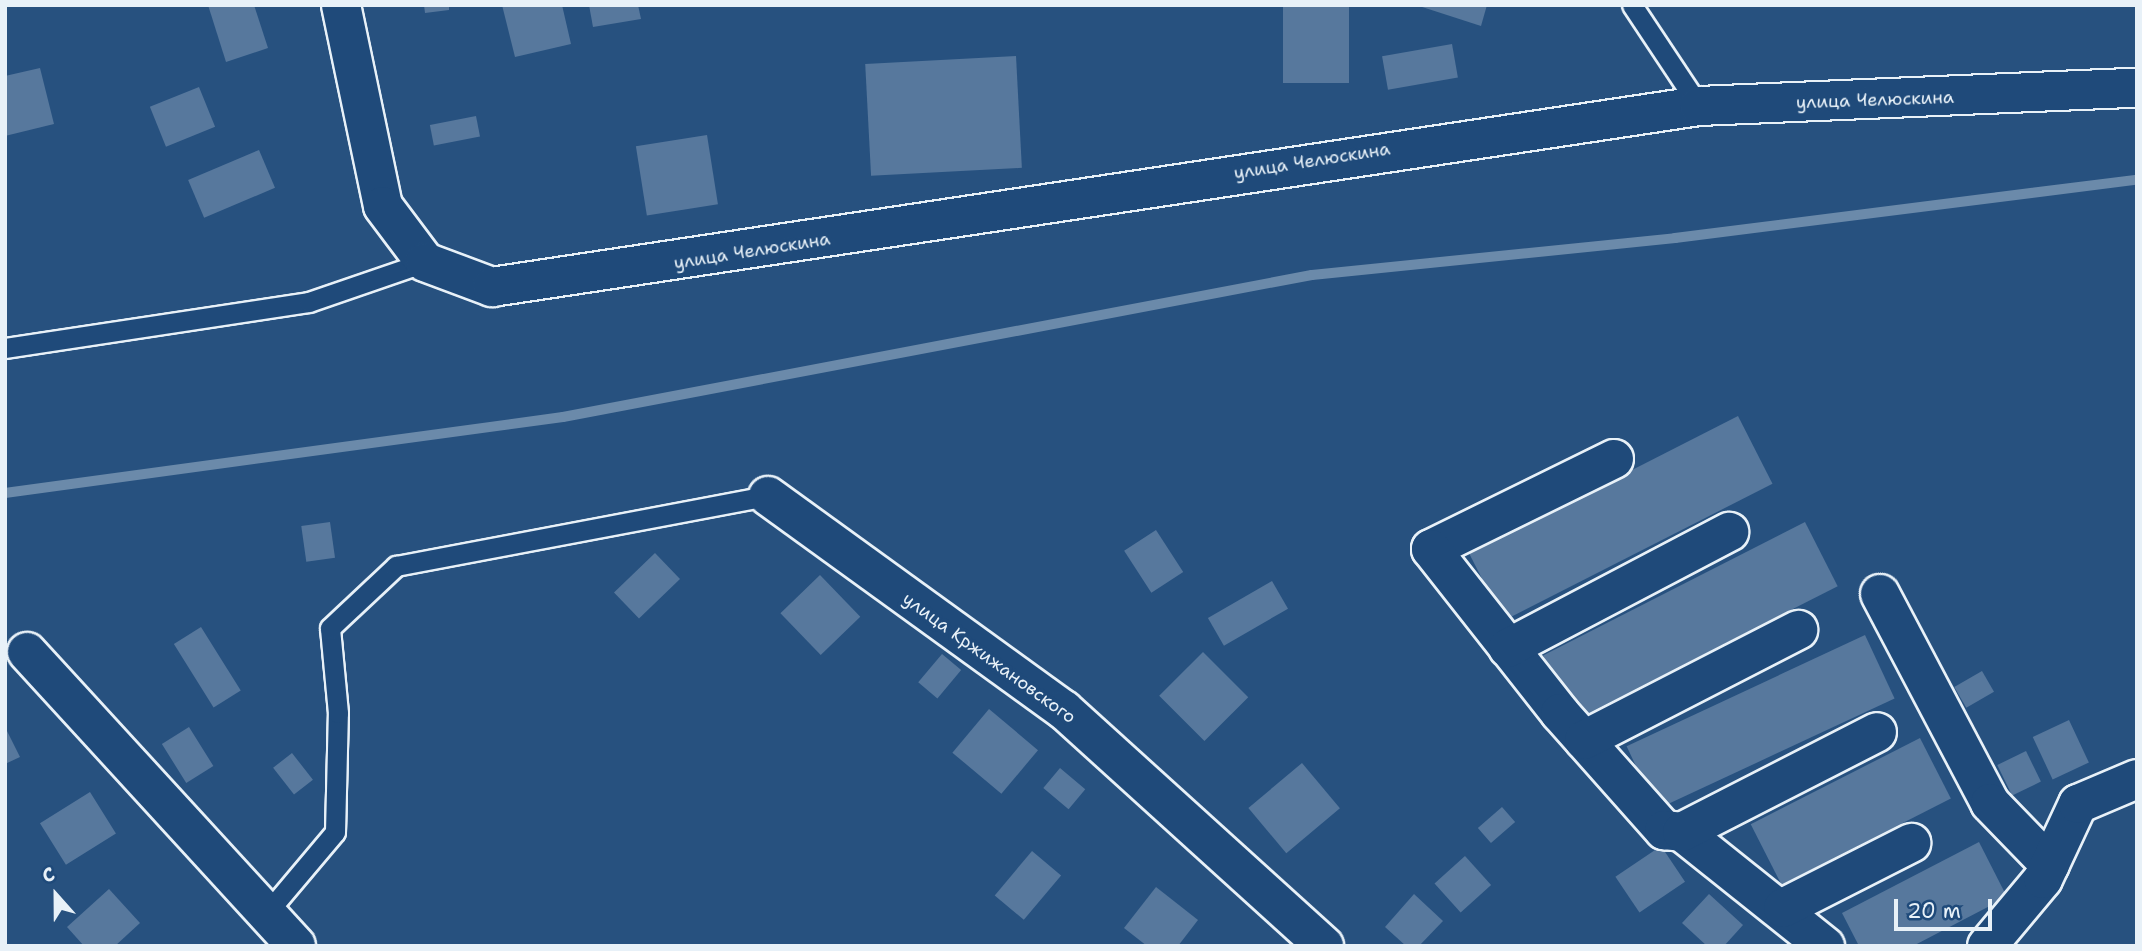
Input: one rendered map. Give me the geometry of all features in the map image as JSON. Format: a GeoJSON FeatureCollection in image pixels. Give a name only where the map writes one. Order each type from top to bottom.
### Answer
{"type":"FeatureCollection","features":[{"type":"Feature","properties":{"kind":"street"},"geometry":{"type":"LineString","coordinates":[[341,5],[383,206],[425,262]]}},
{"type":"Feature","properties":{"kind":"street","name":"улица Челюскина"},"geometry":{"type":"LineString","coordinates":[[425,262],[492,286],[1699,106],[2137,88]]}},
{"type":"Feature","properties":{"kind":"street"},"geometry":{"type":"LineString","coordinates":[[1614,459],[1431,549],[1584,740],[1664,830],[1682,832],[1783,908],[1825,946]]}},
{"type":"Feature","properties":{"kind":"street","name":"улица Кржижановского"},"geometry":{"type":"LineString","coordinates":[[768,496],[1064,710],[1324,946]]}},
{"type":"Feature","properties":{"kind":"street"},"geometry":{"type":"LineString","coordinates":[[1508,648],[1729,532]]}},
{"type":"Feature","properties":{"kind":"street"},"geometry":{"type":"LineString","coordinates":[[1880,594],[1990,803],[2050,865]]}},
{"type":"Feature","properties":{"kind":"street"},"geometry":{"type":"LineString","coordinates":[[1584,740],[1798,630]]}},
{"type":"Feature","properties":{"kind":"street"},"geometry":{"type":"LineString","coordinates":[[27,652],[296,946]]}},
{"type":"Feature","properties":{"kind":"street"},"geometry":{"type":"LineString","coordinates":[[1682,832],[1877,732]]}},
{"type":"Feature","properties":{"kind":"street"},"geometry":{"type":"LineString","coordinates":[[1987,946],[2050,865],[2078,804],[2137,779]]}},
{"type":"Feature","properties":{"kind":"street"},"geometry":{"type":"LineString","coordinates":[[1783,908],[1911,843]]}},
{"type":"Feature","properties":{"kind":"lane"},"geometry":{"type":"LineString","coordinates":[[1632,5],[1699,106]]}},
{"type":"Feature","properties":{"kind":"lane"},"geometry":{"type":"LineString","coordinates":[[5,348],[309,302],[425,262]]}},
{"type":"Feature","properties":{"kind":"lane"},"geometry":{"type":"LineString","coordinates":[[266,914],[335,832],[338,713],[330,628],[396,566],[768,496]]}},
{"type":"Feature","properties":{"kind":"building"},"geometry":{"type":"Polygon","coordinates":[[[208,5],[254,5],[268,48],[226,62],[208,5]]]}},
{"type":"Feature","properties":{"kind":"building"},"geometry":{"type":"Polygon","coordinates":[[[424,5],[449,5],[449,10],[425,13],[424,5]]]}},
{"type":"Feature","properties":{"kind":"building"},"geometry":{"type":"Polygon","coordinates":[[[502,5],[562,5],[571,44],[515,57],[502,5]]]}},
{"type":"Feature","properties":{"kind":"building"},"geometry":{"type":"Polygon","coordinates":[[[589,5],[638,5],[641,19],[593,27],[589,5]]]}},
{"type":"Feature","properties":{"kind":"building"},"geometry":{"type":"Polygon","coordinates":[[[1283,5],[1349,5],[1349,83],[1283,83],[1283,5]]]}},
{"type":"Feature","properties":{"kind":"building"},"geometry":{"type":"Polygon","coordinates":[[[1416,5],[1487,5],[1481,26],[1416,5]]]}},
{"type":"Feature","properties":{"kind":"building"},"geometry":{"type":"Polygon","coordinates":[[[1452,44],[1458,77],[1388,90],[1382,56],[1452,44]]]}},
{"type":"Feature","properties":{"kind":"building"},"geometry":{"type":"Polygon","coordinates":[[[1016,56],[1022,168],[871,176],[865,64],[1016,56]]]}},
{"type":"Feature","properties":{"kind":"building"},"geometry":{"type":"Polygon","coordinates":[[[40,68],[54,124],[5,136],[5,76],[40,68]]]}},
{"type":"Feature","properties":{"kind":"building"},"geometry":{"type":"Polygon","coordinates":[[[199,87],[215,127],[166,147],[150,107],[199,87]]]}},
{"type":"Feature","properties":{"kind":"building"},"geometry":{"type":"Polygon","coordinates":[[[476,116],[480,137],[434,146],[430,125],[476,116]]]}},
{"type":"Feature","properties":{"kind":"building"},"geometry":{"type":"Polygon","coordinates":[[[707,135],[718,204],[647,215],[636,146],[707,135]]]}},
{"type":"Feature","properties":{"kind":"building"},"geometry":{"type":"Polygon","coordinates":[[[259,150],[275,188],[204,218],[188,180],[259,150]]]}},
{"type":"Feature","properties":{"kind":"building"},"geometry":{"type":"Polygon","coordinates":[[[1738,416],[1773,484],[1503,621],[1469,553],[1738,416]]]}},
{"type":"Feature","properties":{"kind":"building"},"geometry":{"type":"Polygon","coordinates":[[[330,522],[335,558],[306,562],[301,526],[330,522]]]}},
{"type":"Feature","properties":{"kind":"building"},"geometry":{"type":"Polygon","coordinates":[[[1805,522],[1838,586],[1576,720],[1543,655],[1805,522]]]}},
{"type":"Feature","properties":{"kind":"building"},"geometry":{"type":"Polygon","coordinates":[[[1156,530],[1183,572],[1151,593],[1124,551],[1156,530]]]}},
{"type":"Feature","properties":{"kind":"building"},"geometry":{"type":"Polygon","coordinates":[[[655,553],[680,579],[639,618],[614,593],[655,553]]]}},
{"type":"Feature","properties":{"kind":"building"},"geometry":{"type":"Polygon","coordinates":[[[820,575],[860,617],[821,655],[780,613],[820,575]]]}},
{"type":"Feature","properties":{"kind":"building"},"geometry":{"type":"Polygon","coordinates":[[[1272,581],[1288,609],[1224,646],[1208,618],[1272,581]]]}},
{"type":"Feature","properties":{"kind":"building"},"geometry":{"type":"Polygon","coordinates":[[[201,627],[241,691],[214,708],[174,644],[201,627]]]}},
{"type":"Feature","properties":{"kind":"building"},"geometry":{"type":"Polygon","coordinates":[[[1865,635],[1895,698],[1656,810],[1627,746],[1865,635]]]}},
{"type":"Feature","properties":{"kind":"building"},"geometry":{"type":"Polygon","coordinates":[[[1203,652],[1248,697],[1204,741],[1159,696],[1203,652]]]}},
{"type":"Feature","properties":{"kind":"building"},"geometry":{"type":"Polygon","coordinates":[[[942,654],[961,670],[937,698],[918,682],[942,654]]]}},
{"type":"Feature","properties":{"kind":"building"},"geometry":{"type":"Polygon","coordinates":[[[1982,671],[1994,692],[1966,708],[1954,687],[1982,671]]]}},
{"type":"Feature","properties":{"kind":"building"},"geometry":{"type":"Polygon","coordinates":[[[989,709],[1038,750],[1001,794],[952,753],[989,709]]]}},
{"type":"Feature","properties":{"kind":"building"},"geometry":{"type":"Polygon","coordinates":[[[2069,720],[2089,763],[2053,780],[2033,737],[2069,720]]]}},
{"type":"Feature","properties":{"kind":"building"},"geometry":{"type":"Polygon","coordinates":[[[5,727],[20,757],[5,764],[5,727]]]}},
{"type":"Feature","properties":{"kind":"building"},"geometry":{"type":"Polygon","coordinates":[[[189,727],[213,766],[186,783],[162,744],[189,727]]]}},
{"type":"Feature","properties":{"kind":"building"},"geometry":{"type":"Polygon","coordinates":[[[1920,738],[1951,799],[1782,885],[1751,824],[1920,738]]]}},
{"type":"Feature","properties":{"kind":"building"},"geometry":{"type":"Polygon","coordinates":[[[2026,751],[2041,782],[2012,796],[1997,765],[2026,751]]]}},
{"type":"Feature","properties":{"kind":"building"},"geometry":{"type":"Polygon","coordinates":[[[292,753],[313,780],[294,795],[273,768],[292,753]]]}},
{"type":"Feature","properties":{"kind":"building"},"geometry":{"type":"Polygon","coordinates":[[[1302,763],[1340,808],[1286,853],[1248,808],[1302,763]]]}},
{"type":"Feature","properties":{"kind":"building"},"geometry":{"type":"Polygon","coordinates":[[[1060,768],[1085,789],[1069,809],[1043,788],[1060,768]]]}},
{"type":"Feature","properties":{"kind":"building"},"geometry":{"type":"Polygon","coordinates":[[[90,792],[116,834],[66,865],[40,823],[90,792]]]}},
{"type":"Feature","properties":{"kind":"building"},"geometry":{"type":"Polygon","coordinates":[[[1502,807],[1515,822],[1491,843],[1478,828],[1502,807]]]}},
{"type":"Feature","properties":{"kind":"building"},"geometry":{"type":"Polygon","coordinates":[[[1979,842],[2007,897],[1913,946],[1859,946],[1842,913],[1979,842]]]}},
{"type":"Feature","properties":{"kind":"building"},"geometry":{"type":"Polygon","coordinates":[[[1661,846],[1685,882],[1639,912],[1615,877],[1661,846]]]}},
{"type":"Feature","properties":{"kind":"building"},"geometry":{"type":"Polygon","coordinates":[[[1032,851],[1061,875],[1024,920],[995,895],[1032,851]]]}},
{"type":"Feature","properties":{"kind":"building"},"geometry":{"type":"Polygon","coordinates":[[[1465,856],[1491,885],[1461,912],[1435,883],[1465,856]]]}},
{"type":"Feature","properties":{"kind":"building"},"geometry":{"type":"Polygon","coordinates":[[[1156,887],[1198,920],[1178,946],[1147,946],[1124,928],[1156,887]]]}},
{"type":"Feature","properties":{"kind":"building"},"geometry":{"type":"Polygon","coordinates":[[[109,889],[140,923],[115,946],[84,946],[67,927],[109,889]]]}},
{"type":"Feature","properties":{"kind":"building"},"geometry":{"type":"Polygon","coordinates":[[[1414,894],[1443,921],[1419,946],[1406,946],[1385,927],[1414,894]]]}},
{"type":"Feature","properties":{"kind":"building"},"geometry":{"type":"Polygon","coordinates":[[[1709,894],[1743,925],[1724,946],[1707,946],[1682,923],[1709,894]]]}},
{"type":"Feature","properties":{"kind":"waterway"},"geometry":{"type":"LineString","coordinates":[[5,493],[563,417],[1312,275],[1675,238],[2137,180]]}}]}
